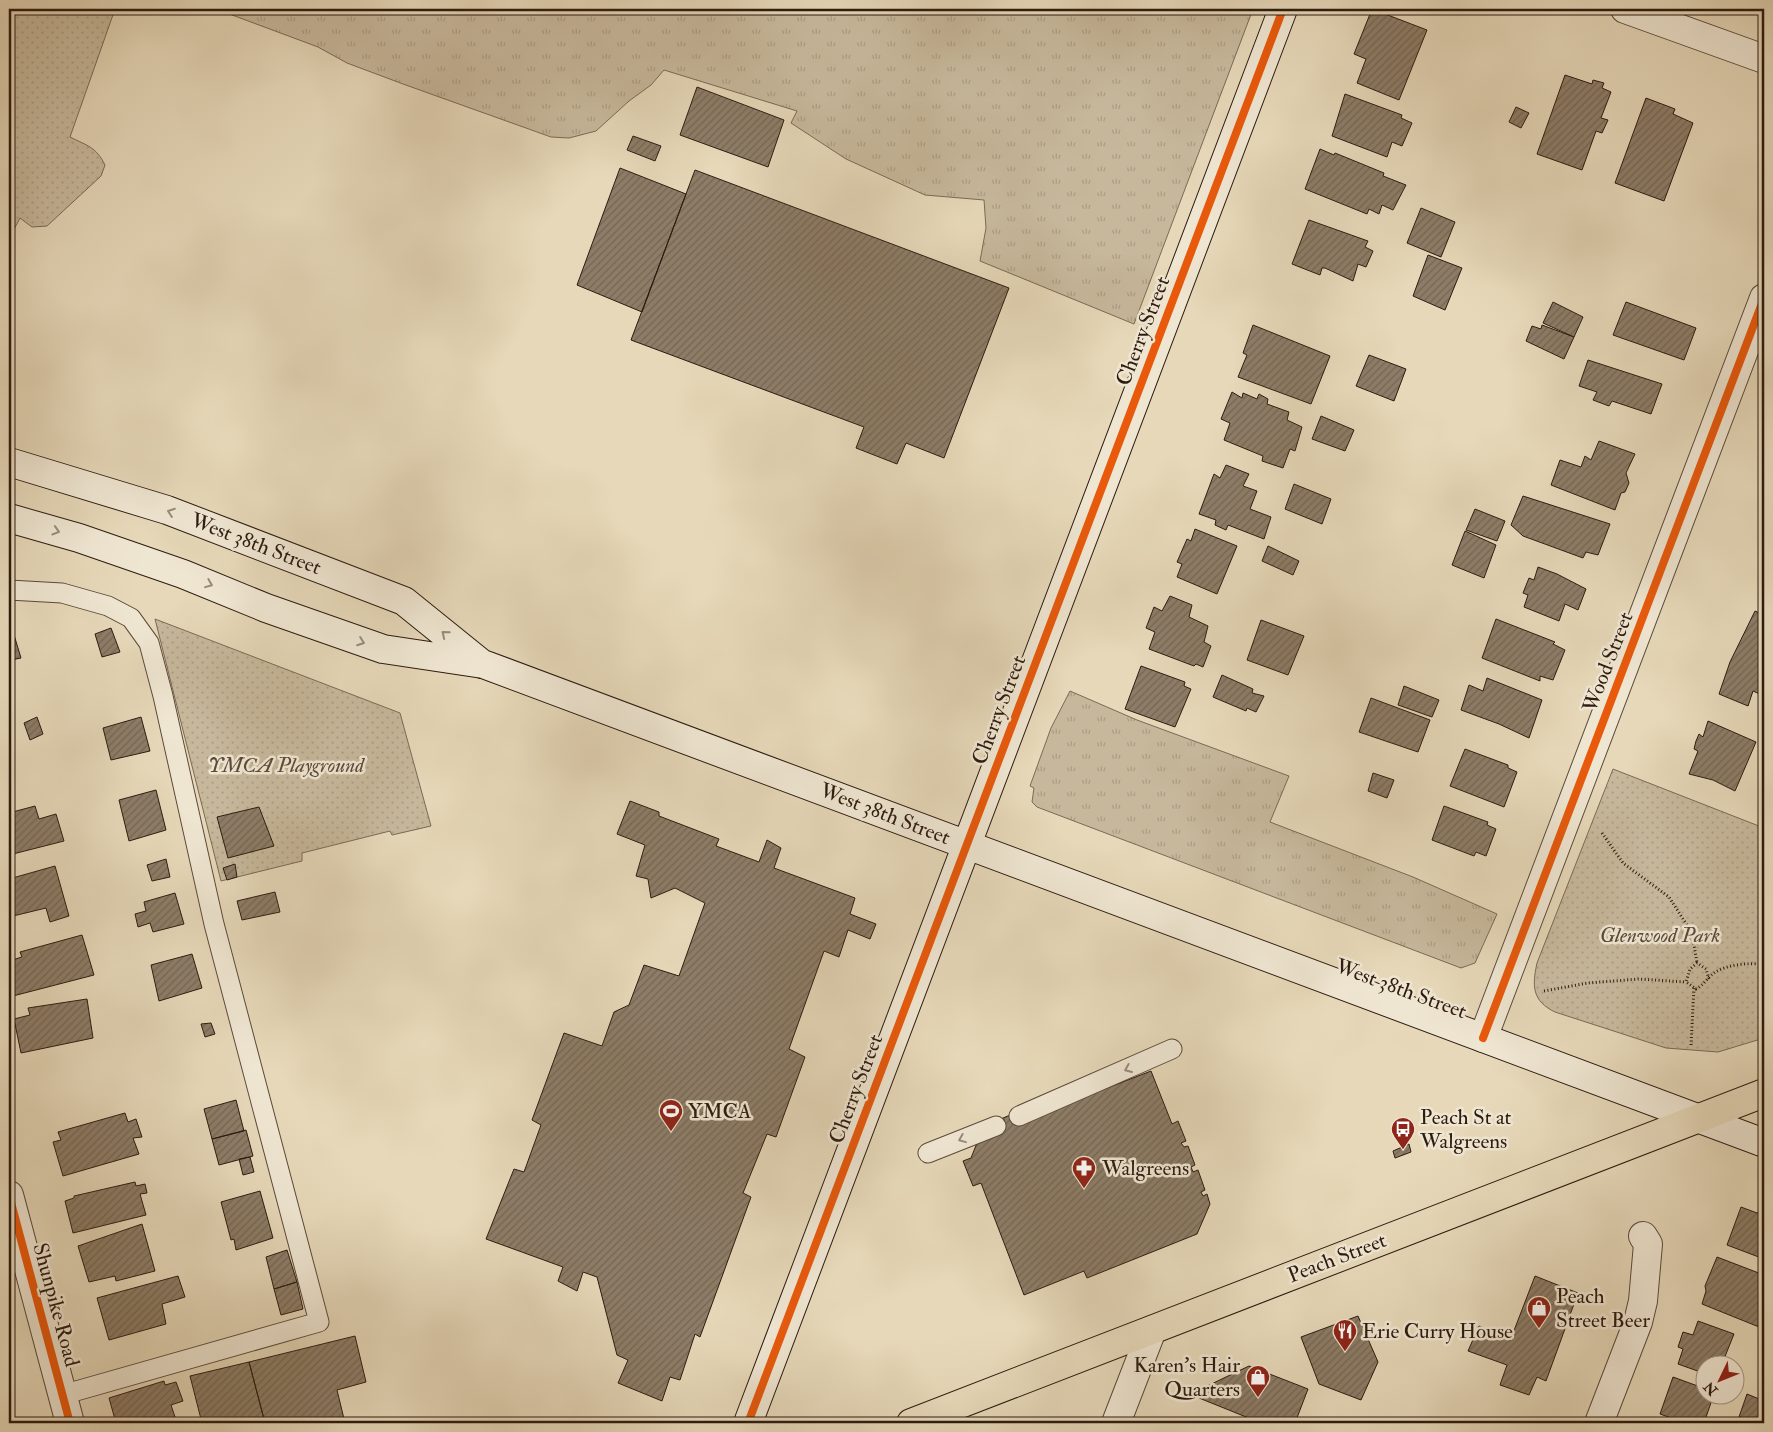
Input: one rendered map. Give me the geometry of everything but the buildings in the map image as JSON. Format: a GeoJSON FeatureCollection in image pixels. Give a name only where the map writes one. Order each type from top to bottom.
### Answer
{"type":"FeatureCollection","features":[{"type":"Feature","properties":{"kind":"main road","name":"Peach Street"},"geometry":{"type":"LineString","coordinates":[[910,1423],[1764,1092]]}},
{"type":"Feature","properties":{"kind":"street","name":"Cherry Street"},"geometry":{"type":"LineString","coordinates":[[748,1423],[1283,9]]}},
{"type":"Feature","properties":{"kind":"street"},"geometry":{"type":"LineString","coordinates":[[1625,9],[1764,59]]}},
{"type":"Feature","properties":{"kind":"street","name":"Wood Street"},"geometry":{"type":"LineString","coordinates":[[1483,1038],[1764,298]]}},
{"type":"Feature","properties":{"kind":"street","name":"West 38th Street"},"geometry":{"type":"LineString","coordinates":[[9,462],[167,510],[404,601],[483,664]]}},
{"type":"Feature","properties":{"kind":"street","name":"West 38th Street"},"geometry":{"type":"LineString","coordinates":[[9,518],[79,538],[183,574],[266,608],[383,649],[483,664],[1764,1143]]}},
{"type":"Feature","properties":{"kind":"street","name":"Shunpike Road"},"geometry":{"type":"LineString","coordinates":[[9,1195],[70,1423]]}},
{"type":"Feature","properties":{"kind":"street"},"geometry":{"type":"LineString","coordinates":[[1599,1423],[1639,1315],[1648,1244],[1644,1236]]}},
{"type":"Feature","properties":{"kind":"street"},"geometry":{"type":"LineString","coordinates":[[1116,1423],[1152,1330]]}},
{"type":"Feature","properties":{"kind":"lane"},"geometry":{"type":"LineString","coordinates":[[9,590],[62,593],[108,606],[131,618],[149,643],[163,696],[214,924],[319,1322],[62,1395]]}},
{"type":"Feature","properties":{"kind":"lane"},"geometry":{"type":"LineString","coordinates":[[1019,1116],[1172,1049]]}},
{"type":"Feature","properties":{"kind":"lane"},"geometry":{"type":"LineString","coordinates":[[928,1153],[996,1126]]}},
{"type":"Feature","properties":{"kind":"path"},"geometry":{"type":"LineString","coordinates":[[1602,833],[1623,863],[1669,897],[1692,933],[1697,963],[1706,969],[1709,979]]}},
{"type":"Feature","properties":{"kind":"path"},"geometry":{"type":"LineString","coordinates":[[1686,982],[1690,969],[1697,963]]}},
{"type":"Feature","properties":{"kind":"path"},"geometry":{"type":"LineString","coordinates":[[1694,988],[1705,984],[1712,974],[1721,970],[1750,963],[1764,964]]}},
{"type":"Feature","properties":{"kind":"path"},"geometry":{"type":"LineString","coordinates":[[1544,991],[1588,983],[1622,980],[1686,982],[1694,988]]}},
{"type":"Feature","properties":{"kind":"path"},"geometry":{"type":"LineString","coordinates":[[1691,1045],[1694,988]]}},
{"type":"Feature","properties":{"kind":"green space"},"geometry":{"type":"Polygon","coordinates":[[[9,9],[115,9],[70,137],[98,154],[105,165],[101,176],[47,226],[32,227],[20,218],[9,239],[9,9]]]}},
{"type":"Feature","properties":{"kind":"green space"},"geometry":{"type":"Polygon","coordinates":[[[216,9],[1253,9],[1134,324],[980,261],[986,228],[984,200],[925,195],[846,159],[791,123],[797,111],[664,70],[651,85],[629,101],[596,131],[569,138],[551,137],[347,63],[318,47],[216,9]]]}},
{"type":"Feature","properties":{"kind":"green space","name":"YMCA Playground"},"geometry":{"type":"Polygon","coordinates":[[[155,619],[400,713],[431,826],[392,835],[390,831],[302,853],[302,861],[221,881],[155,619]]]}},
{"type":"Feature","properties":{"kind":"green space"},"geometry":{"type":"Polygon","coordinates":[[[1070,691],[1137,720],[1289,776],[1270,822],[1413,877],[1497,914],[1475,963],[1461,968],[1037,807],[1032,802],[1034,788],[1030,786],[1051,728],[1070,691]]]}},
{"type":"Feature","properties":{"kind":"green space","name":"Glenwood Park"},"geometry":{"type":"Polygon","coordinates":[[[1613,769],[1764,828],[1764,1038],[1718,1052],[1666,1048],[1555,1012],[1547,1008],[1538,998],[1534,986],[1537,963],[1613,769]]]}},
{"type":"Feature","properties":{"kind":"cycle path"},"geometry":{"type":"LineString","coordinates":[[748,1423],[1283,9]]}},
{"type":"Feature","properties":{"kind":"cycle path"},"geometry":{"type":"LineString","coordinates":[[1483,1038],[1764,298]]}},
{"type":"Feature","properties":{"kind":"cycle path"},"geometry":{"type":"LineString","coordinates":[[9,1195],[70,1423]]}},
{"type":"Feature","properties":{"kind":"place","name":"YMCA"},"geometry":{"type":"Point","coordinates":[671,1132]}},
{"type":"Feature","properties":{"kind":"place","name":"Peach St at Walgreens"},"geometry":{"type":"Point","coordinates":[1403,1150]}},
{"type":"Feature","properties":{"kind":"place","name":"Walgreens"},"geometry":{"type":"Point","coordinates":[1084,1189]}},
{"type":"Feature","properties":{"kind":"place","name":"Peach Street Beer"},"geometry":{"type":"Point","coordinates":[1539,1329]}},
{"type":"Feature","properties":{"kind":"place","name":"Erie Curry House"},"geometry":{"type":"Point","coordinates":[1345,1352]}},
{"type":"Feature","properties":{"kind":"place","name":"Karen's Hair Quarters"},"geometry":{"type":"Point","coordinates":[1258,1398]}}]}
